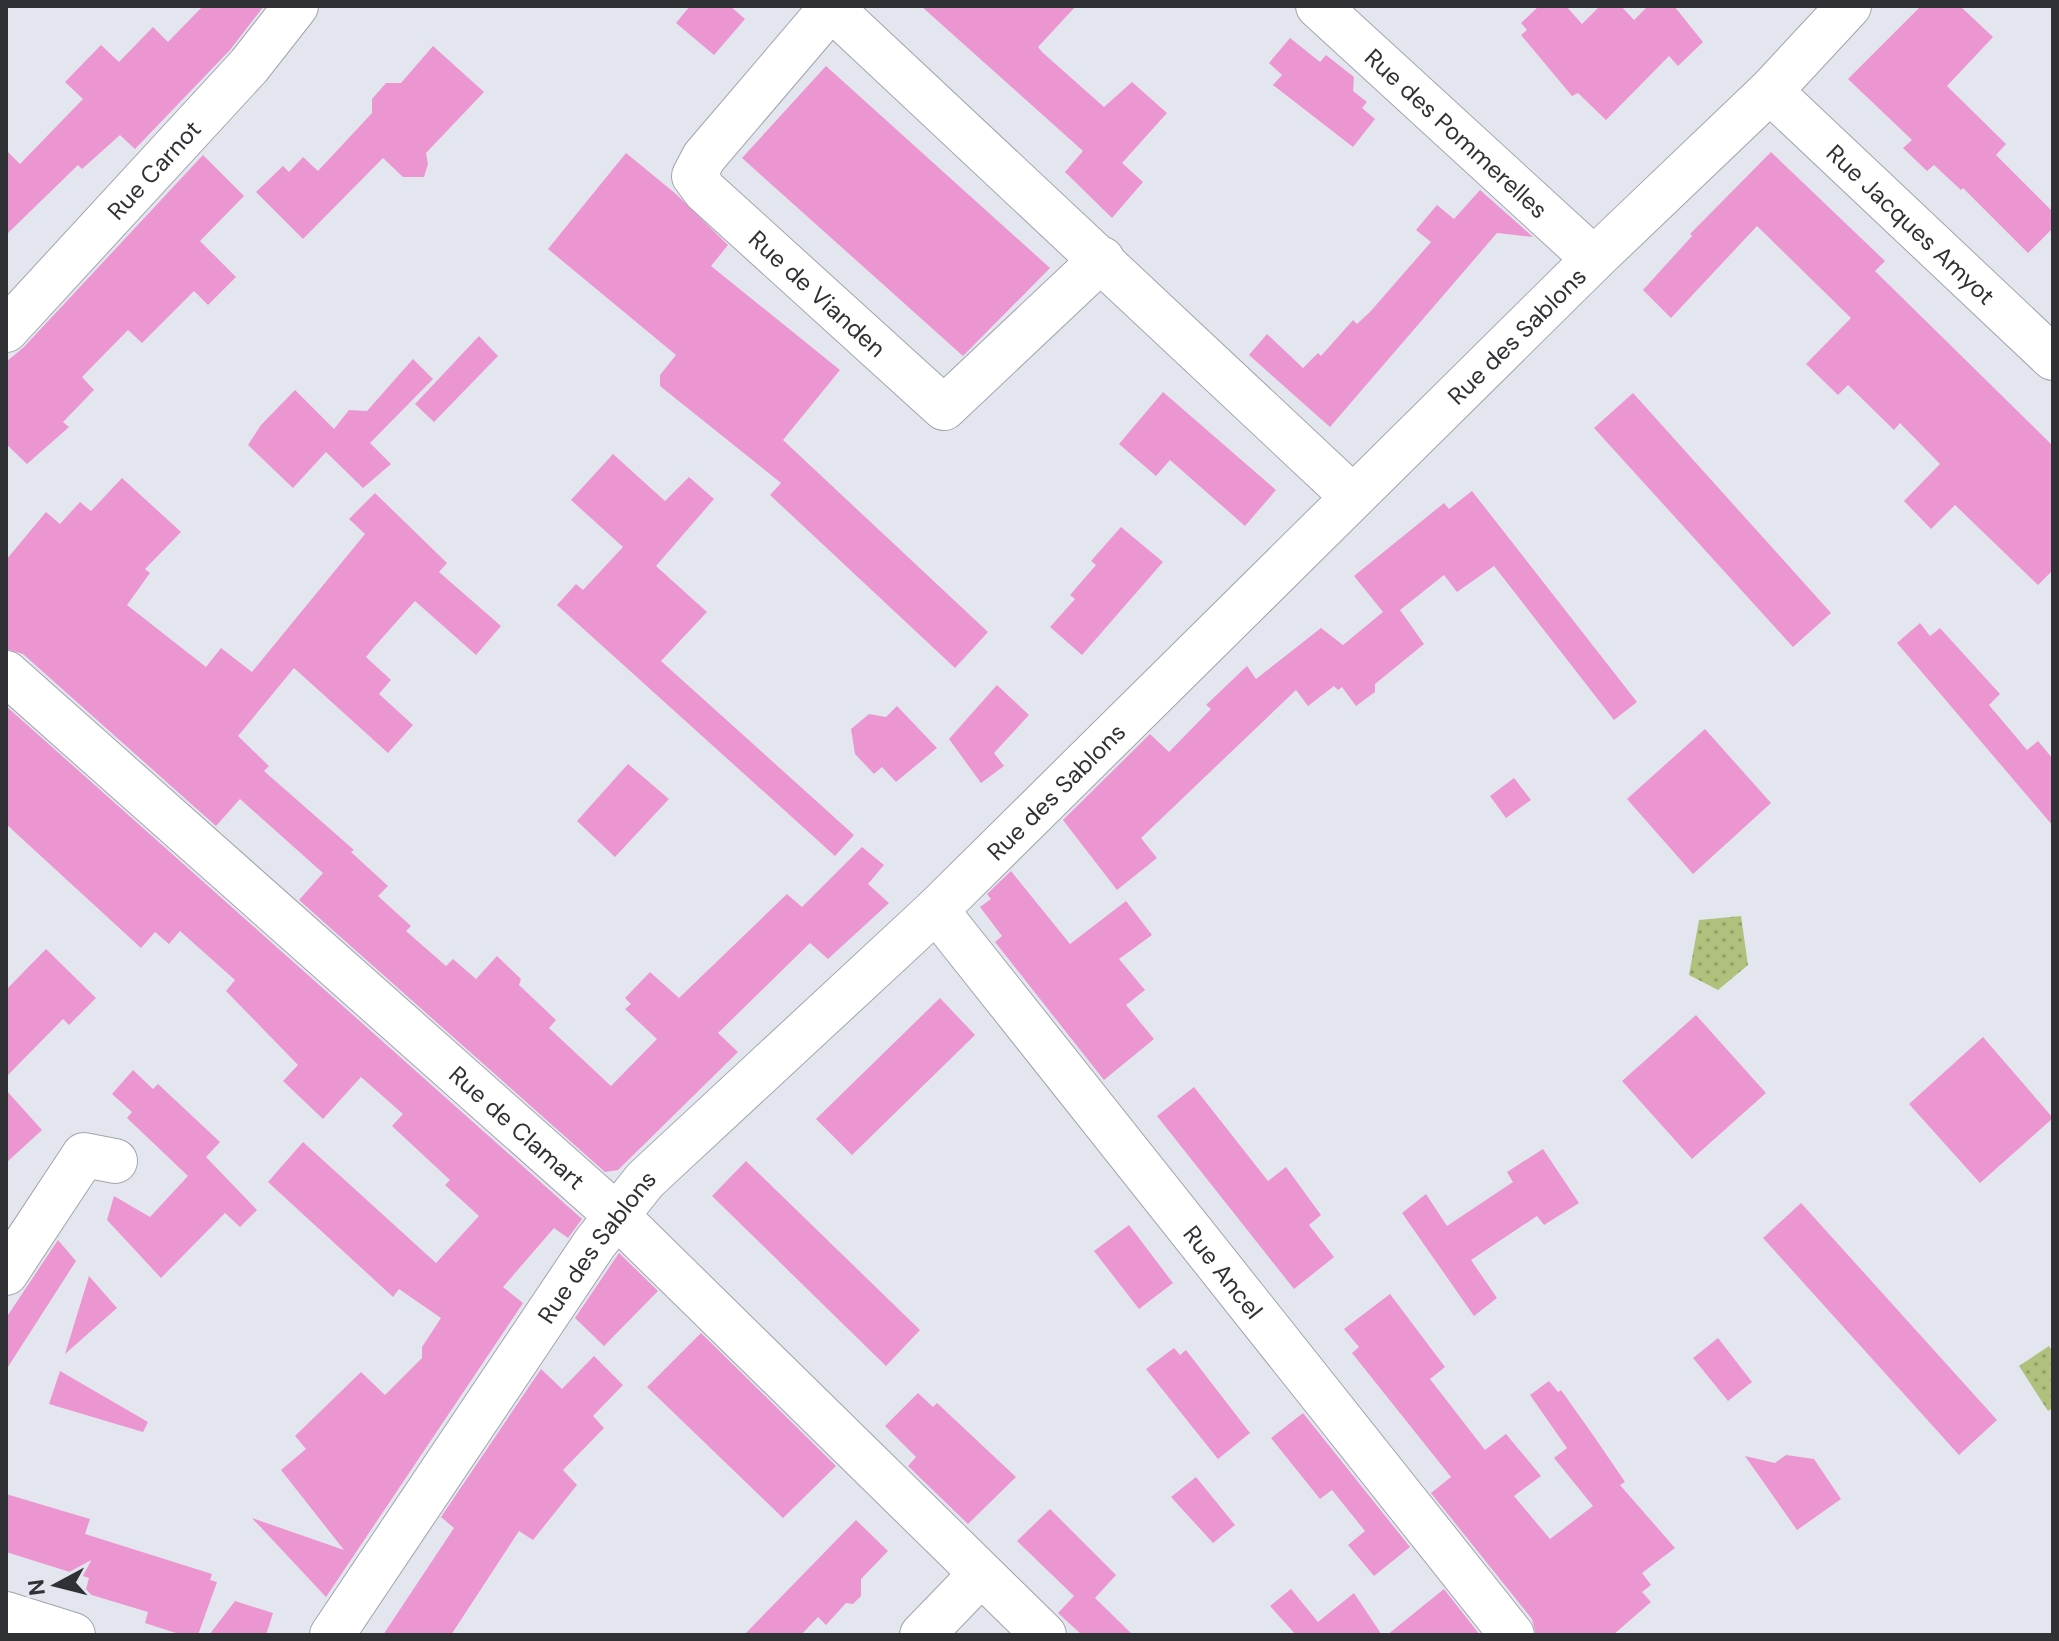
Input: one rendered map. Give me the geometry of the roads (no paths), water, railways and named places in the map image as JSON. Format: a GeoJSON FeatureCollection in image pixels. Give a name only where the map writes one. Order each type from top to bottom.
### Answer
{"type":"FeatureCollection","features":[{"type":"Feature","properties":{"kind":"street","name":"Rue Carnot"},"geometry":{"type":"LineString","coordinates":[[6,330],[249,66],[296,6]]}},
{"type":"Feature","properties":{"kind":"street","name":"Rue des Pommerelles"},"geometry":{"type":"LineString","coordinates":[[1318,6],[1594,259]]}},
{"type":"Feature","properties":{"kind":"street","name":"Rue des Sablons"},"geometry":{"type":"LineString","coordinates":[[332,1635],[615,1214],[645,1180],[936,910],[1594,259],[1770,91],[1849,6]]}},
{"type":"Feature","properties":{"kind":"street","name":"Rue de Vianden"},"geometry":{"type":"LineString","coordinates":[[1102,259],[944,408],[705,191],[694,176],[704,157],[830,7],[1102,259],[1353,497]]}},
{"type":"Feature","properties":{"kind":"street","name":"Rue Jacques Amyot"},"geometry":{"type":"LineString","coordinates":[[1770,91],[2053,358]]}},
{"type":"Feature","properties":{"kind":"street","name":"Rue de Clamart"},"geometry":{"type":"LineString","coordinates":[[6,673],[615,1214],[1044,1635]]}},
{"type":"Feature","properties":{"kind":"street","name":"Rue Ancel"},"geometry":{"type":"LineString","coordinates":[[936,910],[1512,1635]]}},
{"type":"Feature","properties":{"kind":"street"},"geometry":{"type":"LineString","coordinates":[[6,1273],[84,1155],[115,1161]]}},
{"type":"Feature","properties":{"kind":"street"},"geometry":{"type":"LineString","coordinates":[[922,1635],[981,1574]]}},
{"type":"Feature","properties":{"kind":"street"},"geometry":{"type":"LineString","coordinates":[[6,1614],[73,1635]]}}]}
